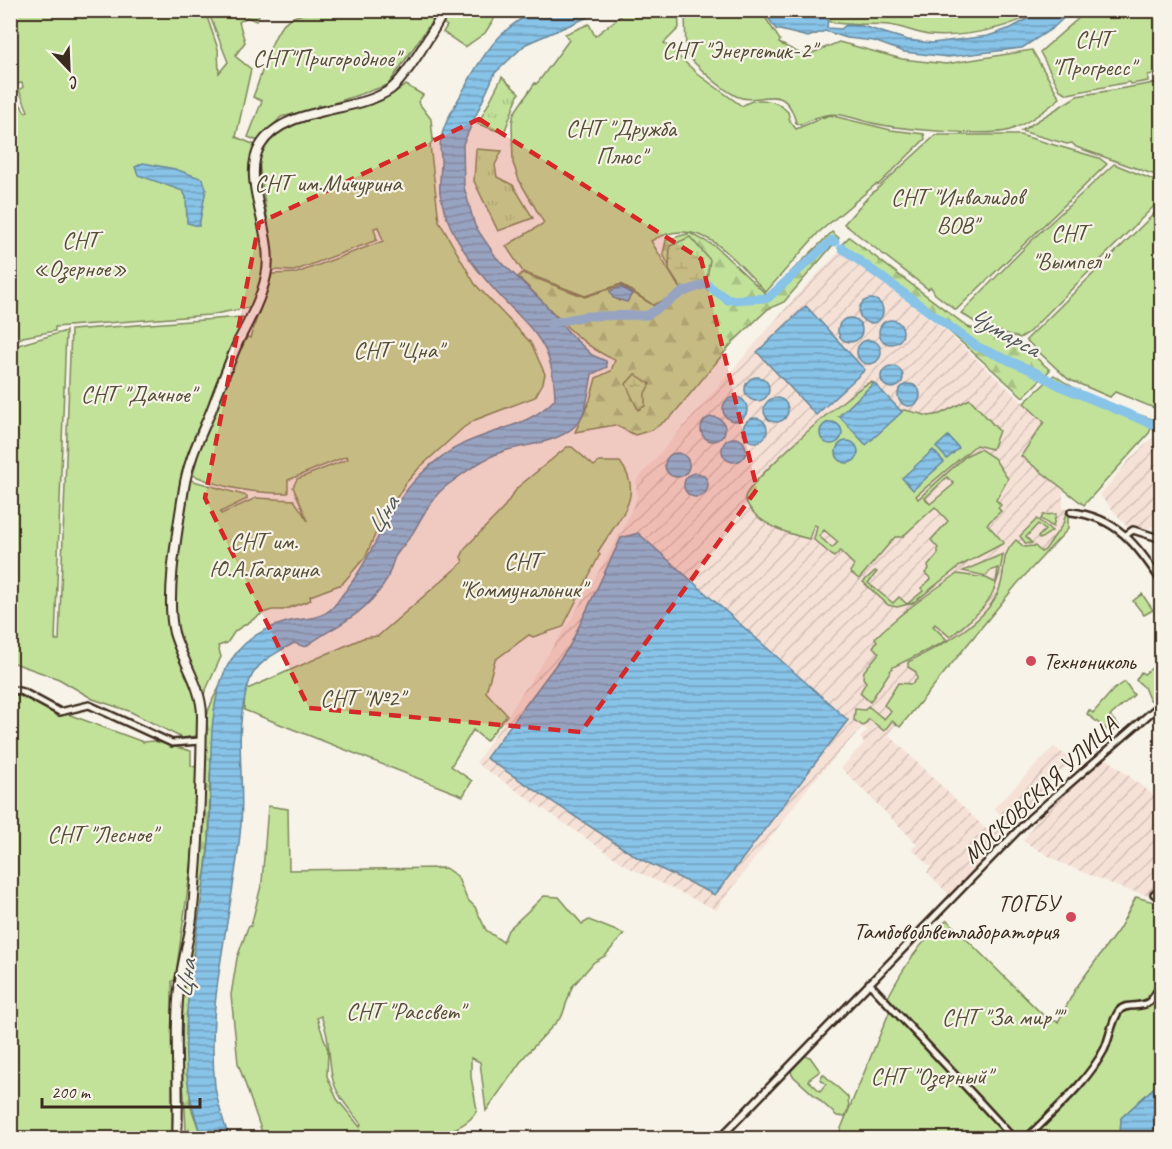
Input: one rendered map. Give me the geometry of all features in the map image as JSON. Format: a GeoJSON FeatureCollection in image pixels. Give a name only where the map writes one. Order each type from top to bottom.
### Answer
{"type":"FeatureCollection","features":[{"type":"Feature","properties":{"kind":"street"},"geometry":{"type":"LineString","coordinates":[[177,1138],[179,1091],[176,1042],[180,981],[191,922],[198,853],[201,702],[173,630],[172,581],[187,474],[228,365],[261,296],[267,273],[266,234],[255,176],[258,152],[268,136],[280,127],[372,98],[392,88],[445,10]]}},
{"type":"Feature","properties":{"kind":"street"},"geometry":{"type":"LineString","coordinates":[[1071,512],[1101,520],[1126,536],[1161,582]]}},
{"type":"Feature","properties":{"kind":"street"},"geometry":{"type":"LineString","coordinates":[[1126,536],[1133,530],[1161,539]]}},
{"type":"Feature","properties":{"kind":"street"},"geometry":{"type":"LineString","coordinates":[[10,689],[23,692],[60,712],[89,705],[172,743],[200,741]]}},
{"type":"Feature","properties":{"kind":"street","name":"МОСКОВСКАЯ УЛИЦА"},"geometry":{"type":"LineString","coordinates":[[720,1138],[1029,819],[1161,704]]}},
{"type":"Feature","properties":{"kind":"street"},"geometry":{"type":"LineString","coordinates":[[1154,894],[1161,896]]}},
{"type":"Feature","properties":{"kind":"street"},"geometry":{"type":"LineString","coordinates":[[1027,1138],[1069,1095],[1094,1064],[1104,1050],[1120,1010],[1126,1006],[1144,1005],[1151,1001],[1161,982]]}},
{"type":"Feature","properties":{"kind":"street"},"geometry":{"type":"LineString","coordinates":[[869,983],[952,1074],[986,1106],[1013,1138]]}},
{"type":"Feature","properties":{"kind":"highlighted area"},"geometry":{"type":"Polygon","coordinates":[[[479,119],[701,259],[757,489],[581,732],[309,708],[205,498],[259,223],[479,119]]]}},
{"type":"Feature","properties":{"kind":"shaded area"},"geometry":{"type":"Polygon","coordinates":[[[840,251],[946,331],[1044,422],[1022,456],[1063,490],[1063,507],[1069,512],[1068,529],[1017,584],[900,727],[896,724],[888,734],[991,834],[1005,819],[994,808],[1054,747],[1072,760],[996,838],[998,841],[994,845],[996,847],[950,896],[927,872],[931,867],[912,849],[917,844],[841,768],[864,743],[860,738],[867,731],[863,726],[809,786],[716,910],[628,867],[476,763],[570,621],[623,529],[637,497],[636,481],[799,293],[840,251]]]}},
{"type":"Feature","properties":{"kind":"shaded area"},"geometry":{"type":"Polygon","coordinates":[[[1154,437],[1161,442],[1161,525],[1154,525],[1135,536],[1100,495],[1131,458],[1154,437]]]}},
{"type":"Feature","properties":{"kind":"shaded area"},"geometry":{"type":"Polygon","coordinates":[[[1106,758],[1161,801],[1161,899],[1124,889],[1061,863],[1023,841],[1038,818],[1106,758]]]}},
{"type":"Feature","properties":{"kind":"green space"},"geometry":{"type":"Polygon","coordinates":[[[451,10],[499,11],[485,33],[465,47],[443,32],[447,26],[443,23],[451,10]]]}},
{"type":"Feature","properties":{"kind":"green space","name":"СНТ \"Прогресс\""},"geometry":{"type":"Polygon","coordinates":[[[1088,10],[1161,11],[1161,72],[1148,75],[1148,81],[1131,84],[1129,82],[1068,94],[1060,90],[1040,52],[1088,10]]]}},
{"type":"Feature","properties":{"kind":"green space","name":"СНТ «Озерное»"},"geometry":{"type":"Polygon","coordinates":[[[11,11],[79,11],[82,18],[85,16],[83,11],[205,11],[218,49],[219,73],[228,62],[208,11],[261,11],[256,21],[247,17],[239,22],[245,42],[235,56],[251,69],[236,137],[255,145],[252,165],[253,185],[264,247],[265,267],[261,288],[252,307],[209,315],[55,327],[55,331],[23,337],[11,343],[10,88],[25,112],[28,111],[19,90],[23,87],[22,83],[15,84],[11,79],[11,11]]]}},
{"type":"Feature","properties":{"kind":"green space","name":"СНТ\"Пригородное\""},"geometry":{"type":"Polygon","coordinates":[[[315,11],[439,11],[388,85],[322,107],[318,105],[315,109],[281,117],[258,141],[248,137],[262,101],[253,97],[277,34],[282,25],[291,18],[315,11]]]}},
{"type":"Feature","properties":{"kind":"green space","name":"СНТ \"Дружба Плюс\""},"geometry":{"type":"Polygon","coordinates":[[[627,11],[678,11],[679,28],[664,43],[699,75],[742,106],[760,100],[778,104],[788,112],[790,121],[796,129],[829,115],[891,130],[924,134],[925,139],[879,184],[818,233],[766,292],[715,243],[686,232],[669,234],[651,241],[682,292],[653,305],[621,284],[585,296],[523,272],[506,246],[544,223],[519,180],[513,163],[514,113],[569,40],[565,34],[589,24],[595,36],[627,11]]]}},
{"type":"Feature","properties":{"kind":"green space","name":"СНТ \"Энергетик-2\""},"geometry":{"type":"Polygon","coordinates":[[[685,11],[761,11],[780,40],[779,43],[805,56],[839,42],[902,59],[946,64],[1032,50],[1060,98],[1023,124],[1000,132],[967,133],[909,128],[882,125],[833,114],[824,115],[800,125],[796,123],[785,101],[771,97],[754,99],[736,96],[716,83],[697,66],[686,54],[685,11]]]}},
{"type":"Feature","properties":{"kind":"green space"},"geometry":{"type":"Polygon","coordinates":[[[809,11],[1036,11],[1013,23],[985,31],[941,36],[889,25],[836,23],[817,17],[809,11]]]}},
{"type":"Feature","properties":{"kind":"green space"},"geometry":{"type":"Polygon","coordinates":[[[502,77],[519,93],[504,133],[478,124],[502,77]]]}},
{"type":"Feature","properties":{"kind":"green space"},"geometry":{"type":"Polygon","coordinates":[[[1161,82],[1161,177],[1076,147],[1072,143],[1067,144],[1021,131],[1077,96],[1161,82]]]}},
{"type":"Feature","properties":{"kind":"green space"},"geometry":{"type":"Polygon","coordinates":[[[406,85],[423,95],[418,102],[431,119],[433,140],[430,145],[439,221],[475,284],[531,343],[545,374],[543,383],[535,397],[475,420],[463,428],[419,468],[405,484],[377,530],[366,556],[342,584],[310,596],[311,600],[283,610],[263,613],[235,631],[227,643],[218,646],[221,657],[204,694],[183,647],[176,622],[176,571],[190,480],[247,496],[247,499],[220,512],[221,514],[256,498],[294,500],[308,521],[293,487],[297,479],[348,459],[347,456],[288,480],[288,493],[251,491],[216,484],[193,475],[202,438],[240,347],[242,348],[247,337],[250,338],[272,274],[297,273],[383,241],[378,227],[374,228],[377,240],[294,271],[272,270],[272,250],[259,164],[263,149],[269,140],[289,126],[383,99],[406,85]]]}},
{"type":"Feature","properties":{"kind":"green space","name":"СНТ \"Инвалидов ВОВ\""},"geometry":{"type":"Polygon","coordinates":[[[936,135],[1020,135],[1099,158],[1107,164],[956,310],[935,294],[931,287],[928,289],[844,224],[867,198],[936,135]]]}},
{"type":"Feature","properties":{"kind":"green space"},"geometry":{"type":"Polygon","coordinates":[[[476,149],[502,151],[495,165],[497,177],[513,185],[533,218],[498,231],[474,181],[476,149]]]}},
{"type":"Feature","properties":{"kind":"green space","name":"СНТ \"Вымпел\""},"geometry":{"type":"Polygon","coordinates":[[[1114,164],[1161,183],[1161,199],[1028,333],[1020,338],[989,328],[987,330],[961,313],[1036,236],[1114,164]]]}},
{"type":"Feature","properties":{"kind":"green space"},"geometry":{"type":"Polygon","coordinates":[[[1161,207],[1162,402],[1154,408],[1115,392],[1110,397],[1068,379],[1026,340],[1161,207]]]}},
{"type":"Feature","properties":{"kind":"green space"},"geometry":{"type":"Polygon","coordinates":[[[832,232],[839,238],[784,302],[768,309],[733,342],[672,416],[652,430],[635,435],[615,425],[575,432],[590,400],[596,378],[611,371],[615,360],[600,353],[575,334],[518,277],[522,273],[585,297],[621,285],[654,306],[682,292],[663,254],[666,240],[690,233],[715,246],[767,295],[832,232]],[[621,287],[610,291],[619,301],[632,294],[621,287]]]}},
{"type":"Feature","properties":{"kind":"green space"},"geometry":{"type":"Polygon","coordinates":[[[690,237],[710,260],[706,284],[683,292],[669,270],[670,246],[690,237]]]}},
{"type":"Feature","properties":{"kind":"green space"},"geometry":{"type":"Polygon","coordinates":[[[849,237],[968,327],[1023,346],[1050,370],[1023,397],[942,325],[838,248],[849,237]]]}},
{"type":"Feature","properties":{"kind":"green space","name":"СНТ \"Дачное\""},"geometry":{"type":"Polygon","coordinates":[[[242,317],[248,319],[194,442],[181,483],[169,625],[199,702],[200,726],[196,736],[182,738],[129,711],[93,699],[59,679],[11,662],[11,347],[66,331],[55,640],[59,640],[71,330],[242,317]]]}},
{"type":"Feature","properties":{"kind":"green space"},"geometry":{"type":"Polygon","coordinates":[[[635,374],[650,384],[645,393],[645,406],[638,410],[626,384],[635,374]]]}},
{"type":"Feature","properties":{"kind":"green space"},"geometry":{"type":"Polygon","coordinates":[[[1054,375],[1090,396],[1155,420],[1149,433],[1084,505],[1021,456],[1044,422],[1024,403],[1054,375]]]}},
{"type":"Feature","properties":{"kind":"green space"},"geometry":{"type":"Polygon","coordinates":[[[871,382],[874,383],[839,416],[905,410],[929,416],[940,414],[970,399],[999,431],[992,449],[976,445],[916,496],[918,499],[967,455],[980,449],[994,458],[1008,479],[996,500],[1001,505],[998,508],[1001,511],[987,524],[1004,543],[960,566],[913,603],[897,607],[888,605],[863,582],[875,571],[877,572],[868,583],[893,603],[899,597],[907,604],[923,591],[921,588],[931,579],[925,573],[938,554],[938,548],[931,540],[948,521],[935,507],[902,537],[895,537],[859,579],[850,572],[854,565],[840,551],[834,557],[814,540],[817,526],[814,525],[809,539],[771,526],[754,513],[745,497],[751,487],[783,454],[825,416],[871,382]],[[947,477],[925,498],[930,504],[954,484],[947,477]],[[824,530],[819,536],[832,548],[838,542],[824,530]]]}},
{"type":"Feature","properties":{"kind":"green space","name":"СНТ \"Коммунальник\""},"geometry":{"type":"Polygon","coordinates":[[[567,447],[572,447],[594,466],[599,462],[620,462],[628,475],[630,497],[620,519],[598,552],[600,554],[563,627],[533,637],[529,635],[495,660],[486,692],[507,715],[486,741],[473,730],[451,766],[472,781],[463,796],[244,710],[245,690],[363,638],[378,636],[463,562],[461,557],[466,547],[502,510],[518,487],[567,447]]]}},
{"type":"Feature","properties":{"kind":"green space"},"geometry":{"type":"Polygon","coordinates":[[[1066,513],[1068,514],[1068,529],[1017,584],[900,727],[892,721],[884,731],[869,719],[863,726],[854,720],[855,709],[865,710],[868,706],[884,719],[891,711],[884,705],[898,683],[912,684],[917,679],[916,672],[908,667],[908,662],[948,641],[974,622],[994,600],[1002,580],[1005,557],[1016,540],[1024,547],[1035,546],[1041,552],[1045,550],[1063,524],[1066,513]]]}},
{"type":"Feature","properties":{"kind":"green space"},"geometry":{"type":"Polygon","coordinates":[[[1056,514],[1053,527],[1041,519],[1043,515],[1056,514]]]}},
{"type":"Feature","properties":{"kind":"green space"},"geometry":{"type":"Polygon","coordinates":[[[1037,519],[1052,531],[1040,539],[1038,537],[1045,530],[1038,524],[1026,537],[1032,543],[1026,544],[1020,536],[1037,519]]]}},
{"type":"Feature","properties":{"kind":"green space"},"geometry":{"type":"Polygon","coordinates":[[[1003,554],[997,583],[987,602],[972,618],[950,637],[935,624],[933,626],[947,640],[893,667],[870,702],[860,693],[866,682],[863,678],[864,671],[879,653],[873,647],[877,641],[875,638],[884,629],[957,574],[986,578],[996,583],[998,568],[990,571],[986,576],[963,571],[1003,554]]]}},
{"type":"Feature","properties":{"kind":"green space"},"geometry":{"type":"Polygon","coordinates":[[[1142,594],[1153,610],[1144,615],[1133,601],[1142,594]]]}},
{"type":"Feature","properties":{"kind":"green space"},"geometry":{"type":"Polygon","coordinates":[[[1157,664],[1161,671],[1161,696],[1154,702],[1149,699],[1144,687],[1136,680],[1141,672],[1144,674],[1157,664]]]}},
{"type":"Feature","properties":{"kind":"green space"},"geometry":{"type":"Polygon","coordinates":[[[1125,682],[1134,695],[1110,716],[1119,726],[1111,733],[1087,714],[1089,710],[1093,713],[1113,690],[1125,682]]]}},
{"type":"Feature","properties":{"kind":"green space"},"geometry":{"type":"Polygon","coordinates":[[[219,688],[210,775],[209,839],[200,917],[190,1105],[202,1138],[186,1138],[179,998],[201,831],[203,739],[211,704],[219,688]]]}},
{"type":"Feature","properties":{"kind":"green space","name":"СНТ \"Лесное\""},"geometry":{"type":"Polygon","coordinates":[[[11,693],[143,742],[154,741],[191,751],[191,766],[197,767],[194,845],[175,980],[172,981],[172,1138],[11,1138],[11,693]]]}},
{"type":"Feature","properties":{"kind":"green space","name":"СНТ \"Рассвет\""},"geometry":{"type":"Polygon","coordinates":[[[268,806],[288,809],[289,870],[445,868],[457,876],[467,899],[475,907],[486,930],[503,942],[508,930],[544,896],[559,897],[582,924],[589,920],[624,934],[605,956],[594,962],[572,987],[562,1016],[524,1057],[486,1111],[480,1062],[471,1058],[471,1077],[477,1110],[474,1116],[463,1125],[428,1138],[264,1138],[238,1063],[231,995],[237,958],[248,927],[251,926],[262,882],[268,806]],[[321,1016],[317,1018],[328,1050],[327,1076],[337,1099],[360,1127],[361,1124],[336,1089],[324,1023],[321,1016]]]}},
{"type":"Feature","properties":{"kind":"green space"},"geometry":{"type":"Polygon","coordinates":[[[1136,897],[1161,904],[1161,1081],[1121,1118],[1120,1138],[837,1138],[891,1008],[888,997],[913,955],[937,928],[947,920],[1046,1018],[1058,1022],[1076,988],[1119,929],[1136,897]]]}},
{"type":"Feature","properties":{"kind":"green space"},"geometry":{"type":"Polygon","coordinates":[[[805,1056],[810,1057],[820,1071],[808,1080],[820,1091],[826,1084],[820,1079],[823,1074],[848,1097],[849,1108],[845,1117],[837,1116],[792,1075],[791,1071],[805,1056]]]}},
{"type":"Feature","properties":{"kind":"water"},"geometry":{"type":"Polygon","coordinates":[[[536,11],[602,11],[526,44],[495,73],[463,144],[464,187],[475,226],[496,257],[545,304],[571,335],[592,355],[606,361],[607,367],[592,374],[585,408],[576,425],[551,440],[497,454],[449,484],[429,506],[395,557],[385,583],[365,607],[305,647],[294,643],[275,654],[253,673],[242,715],[240,733],[241,824],[214,1020],[215,1086],[229,1138],[202,1138],[189,1091],[186,1062],[187,1007],[209,842],[211,748],[216,700],[222,678],[231,660],[251,638],[286,622],[320,616],[333,607],[353,581],[408,488],[430,466],[465,443],[524,421],[555,399],[554,380],[546,351],[531,329],[490,284],[462,248],[448,221],[440,193],[440,142],[454,107],[493,44],[512,25],[536,11]]]}},
{"type":"Feature","properties":{"kind":"water"},"geometry":{"type":"Polygon","coordinates":[[[763,11],[797,11],[828,18],[827,28],[841,29],[846,25],[862,26],[908,40],[932,43],[988,36],[1011,28],[1042,11],[1071,11],[1053,28],[1022,48],[948,57],[904,52],[874,41],[847,38],[825,31],[808,37],[776,29],[763,11]]]}},
{"type":"Feature","properties":{"kind":"water"},"geometry":{"type":"Polygon","coordinates":[[[143,163],[175,169],[203,179],[206,189],[199,226],[187,223],[186,197],[183,191],[138,175],[135,167],[143,163]]]}},
{"type":"Feature","properties":{"kind":"water"},"geometry":{"type":"Polygon","coordinates":[[[621,287],[632,294],[627,302],[613,298],[610,291],[621,287]]]}},
{"type":"Feature","properties":{"kind":"water"},"geometry":{"type":"Polygon","coordinates":[[[871,299],[880,302],[883,311],[880,320],[871,323],[862,320],[859,311],[862,302],[871,299]]]}},
{"type":"Feature","properties":{"kind":"water"},"geometry":{"type":"Polygon","coordinates":[[[806,306],[865,370],[816,415],[757,352],[806,306]]]}},
{"type":"Feature","properties":{"kind":"water"},"geometry":{"type":"Polygon","coordinates":[[[850,318],[859,321],[862,330],[859,339],[850,342],[841,339],[838,330],[841,321],[850,318]]]}},
{"type":"Feature","properties":{"kind":"water"},"geometry":{"type":"Polygon","coordinates":[[[891,320],[900,323],[903,332],[900,341],[891,344],[882,341],[879,332],[882,323],[891,320]]]}},
{"type":"Feature","properties":{"kind":"water"},"geometry":{"type":"Polygon","coordinates":[[[869,340],[878,343],[881,352],[878,361],[869,364],[860,361],[857,352],[860,343],[869,340]]]}},
{"type":"Feature","properties":{"kind":"water"},"geometry":{"type":"Polygon","coordinates":[[[892,366],[900,369],[903,377],[900,385],[892,388],[884,385],[881,377],[884,369],[892,366]]]}},
{"type":"Feature","properties":{"kind":"water"},"geometry":{"type":"Polygon","coordinates":[[[757,377],[766,380],[769,389],[766,398],[757,401],[748,398],[745,389],[748,380],[757,377]]]}},
{"type":"Feature","properties":{"kind":"water"},"geometry":{"type":"Polygon","coordinates":[[[874,383],[902,412],[866,445],[839,416],[874,383]]]}},
{"type":"Feature","properties":{"kind":"water"},"geometry":{"type":"Polygon","coordinates":[[[909,384],[917,387],[920,395],[917,403],[909,406],[901,403],[898,395],[901,387],[909,384]]]}},
{"type":"Feature","properties":{"kind":"water"},"geometry":{"type":"Polygon","coordinates":[[[735,397],[744,400],[747,409],[744,418],[735,421],[726,418],[723,409],[726,400],[735,397]]]}},
{"type":"Feature","properties":{"kind":"water"},"geometry":{"type":"Polygon","coordinates":[[[776,398],[785,401],[788,410],[785,419],[776,422],[767,419],[764,410],[767,401],[776,398]]]}},
{"type":"Feature","properties":{"kind":"water"},"geometry":{"type":"Polygon","coordinates":[[[713,417],[722,420],[725,429],[722,438],[713,441],[704,438],[701,429],[704,420],[713,417]]]}},
{"type":"Feature","properties":{"kind":"water"},"geometry":{"type":"Polygon","coordinates":[[[755,418],[764,421],[767,430],[764,439],[755,442],[746,439],[743,430],[746,421],[755,418]]]}},
{"type":"Feature","properties":{"kind":"water"},"geometry":{"type":"Polygon","coordinates":[[[827,422],[835,422],[842,429],[842,437],[835,444],[827,444],[820,437],[820,429],[827,422]]]}},
{"type":"Feature","properties":{"kind":"water"},"geometry":{"type":"Polygon","coordinates":[[[948,436],[959,448],[947,459],[936,447],[948,436]]]}},
{"type":"Feature","properties":{"kind":"water"},"geometry":{"type":"Polygon","coordinates":[[[734,438],[743,441],[746,450],[743,459],[734,462],[725,459],[722,450],[725,441],[734,438]]]}},
{"type":"Feature","properties":{"kind":"water"},"geometry":{"type":"Polygon","coordinates":[[[843,441],[851,441],[858,448],[858,456],[851,463],[843,463],[836,456],[836,448],[843,441]]]}},
{"type":"Feature","properties":{"kind":"water"},"geometry":{"type":"Polygon","coordinates":[[[933,450],[944,462],[913,490],[902,478],[933,450]]]}},
{"type":"Feature","properties":{"kind":"water"},"geometry":{"type":"Polygon","coordinates":[[[677,453],[686,456],[689,465],[686,474],[677,477],[668,474],[665,465],[668,456],[677,453]]]}},
{"type":"Feature","properties":{"kind":"water"},"geometry":{"type":"Polygon","coordinates":[[[696,473],[705,476],[708,485],[705,494],[696,497],[687,494],[684,485],[687,476],[696,473]]]}},
{"type":"Feature","properties":{"kind":"water"},"geometry":{"type":"Polygon","coordinates":[[[638,533],[848,720],[715,895],[638,858],[486,758],[569,647],[621,538],[638,533]]]}},
{"type":"Feature","properties":{"kind":"water"},"geometry":{"type":"Polygon","coordinates":[[[1161,1081],[1161,1138],[1120,1138],[1121,1118],[1161,1081]]]}},
{"type":"Feature","properties":{"kind":"waterway","name":"Чумарса"},"geometry":{"type":"LineString","coordinates":[[550,323],[587,316],[648,315],[683,292],[706,284],[728,300],[768,298],[832,240],[835,242]]}},
{"type":"Feature","properties":{"kind":"waterway","name":"Чумарса"},"geometry":{"type":"LineString","coordinates":[[842,248],[976,346],[1033,371],[1062,387],[1162,428]]}},
{"type":"Feature","properties":{"kind":"place","name":"Технониколь"},"geometry":{"type":"Point","coordinates":[1031,661]}},
{"type":"Feature","properties":{"kind":"place","name":"ТОГБУ Тамбовоблветлаборатория"},"geometry":{"type":"Point","coordinates":[1071,917]}},
{"type":"Feature","properties":{"kind":"park label","name":"СНТ им.Мичурина"},"geometry":{"type":"Point","coordinates":[328,183]}},
{"type":"Feature","properties":{"kind":"park label","name":"СНТ \"Цна\""},"geometry":{"type":"Point","coordinates":[398,350]}},
{"type":"Feature","properties":{"kind":"park label","name":"СНТ им. Ю.А.Гагарина"},"geometry":{"type":"Point","coordinates":[264,555]}},
{"type":"Feature","properties":{"kind":"park label","name":"СНТ \"№2\""},"geometry":{"type":"Point","coordinates":[362,698]}},
{"type":"Feature","properties":{"kind":"park label","name":"СНТ \"За мир\"\""},"geometry":{"type":"Point","coordinates":[1002,1017]}},
{"type":"Feature","properties":{"kind":"park label","name":"СНТ \"Озерный\""},"geometry":{"type":"Point","coordinates":[931,1076]}},
{"type":"Feature","properties":{"kind":"water label","name":"Цна"},"geometry":{"type":"Point","coordinates":[382,515]}},
{"type":"Feature","properties":{"kind":"water label","name":"Цна"},"geometry":{"type":"Point","coordinates":[185,979]}}]}
